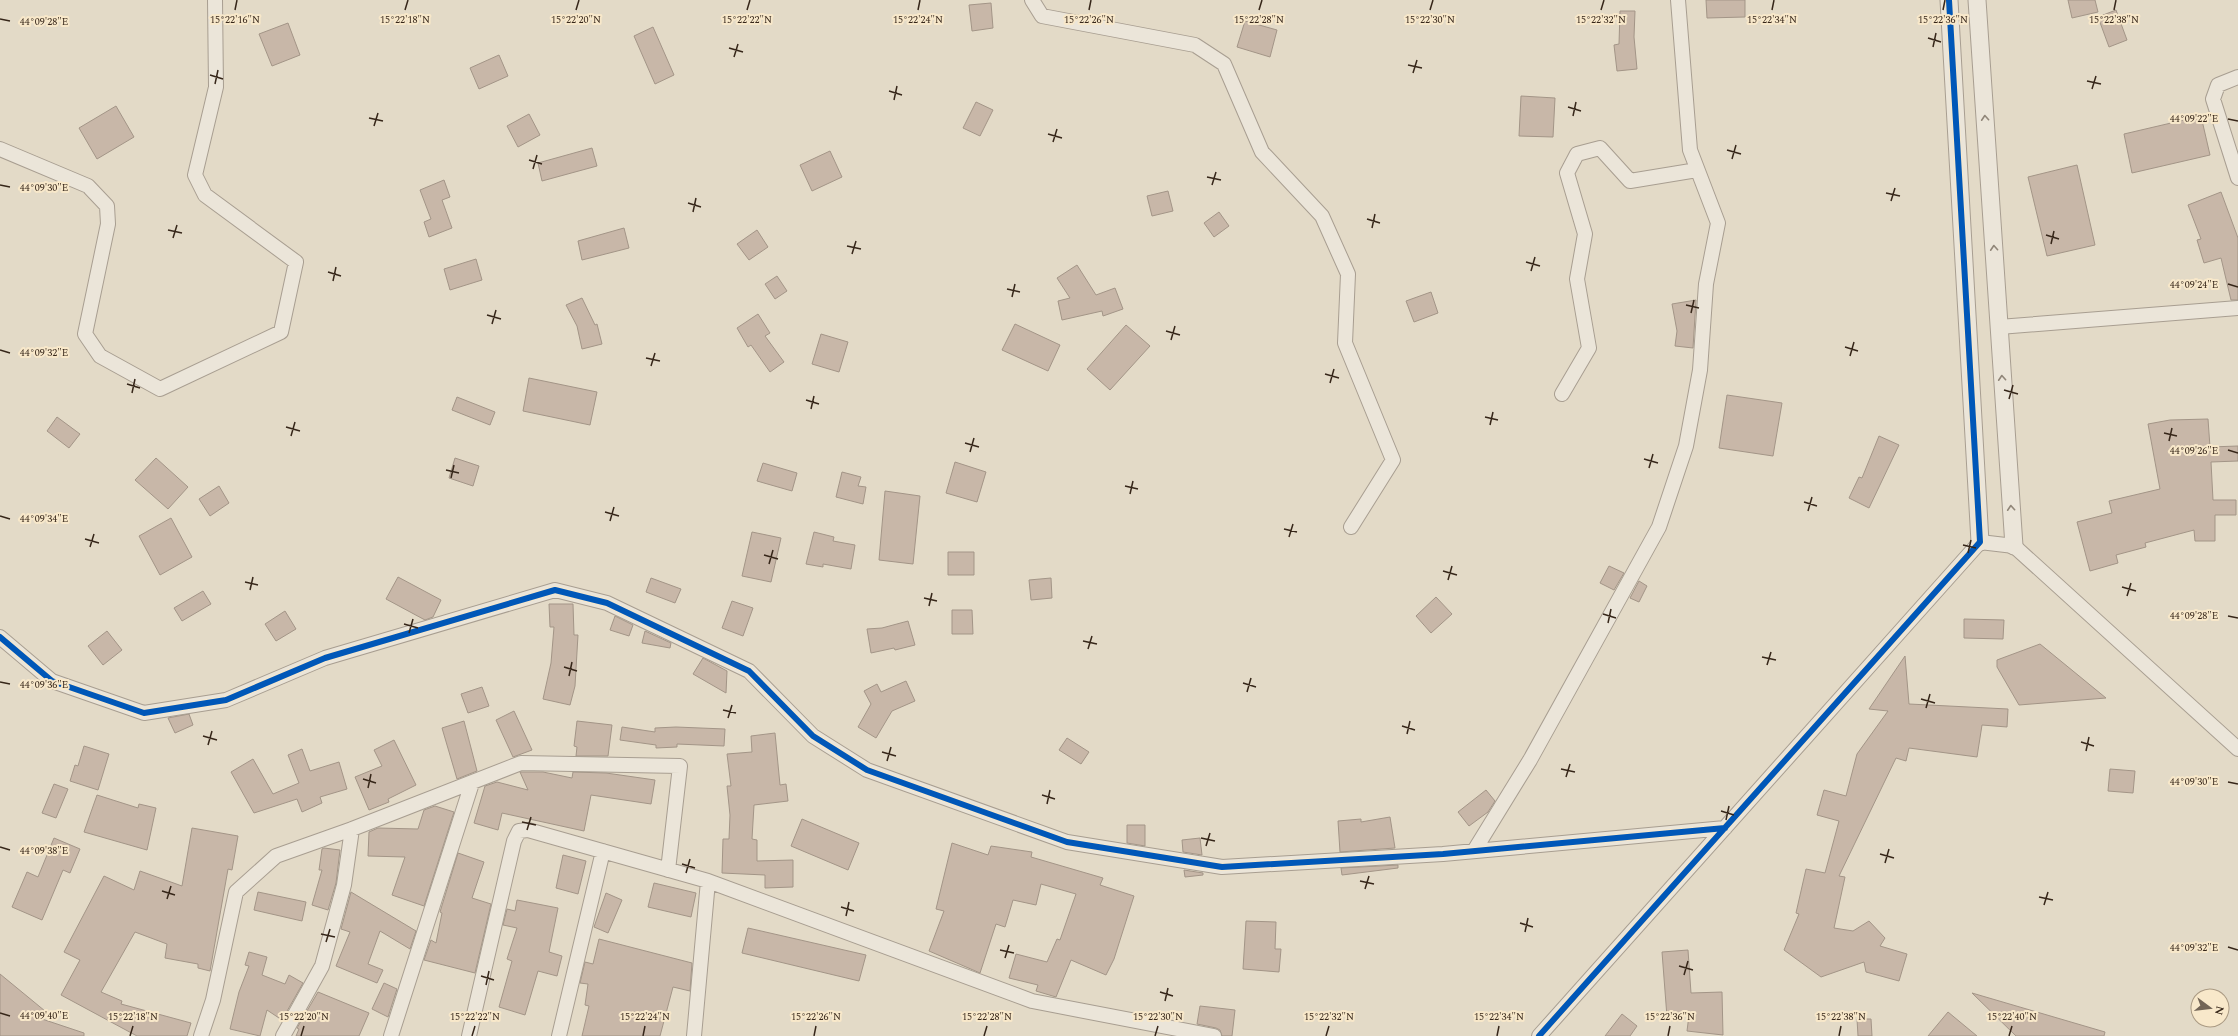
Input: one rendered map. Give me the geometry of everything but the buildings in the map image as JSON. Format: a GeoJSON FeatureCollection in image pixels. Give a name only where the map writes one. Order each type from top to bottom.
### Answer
{"type":"FeatureCollection","features":[{"type":"Feature","properties":{"kind":"street"},"geometry":{"type":"LineString","coordinates":[[0,149],[88,186],[107,206],[108,224],[85,334],[100,356],[160,389],[281,332],[296,262],[205,195],[196,175],[216,87],[215,0]]}},
{"type":"Feature","properties":{"kind":"street"},"geometry":{"type":"LineString","coordinates":[[1032,0],[1042,16],[1195,45],[1224,64],[1262,152],[1322,216],[1348,274],[1345,343],[1393,460],[1351,527]]}},
{"type":"Feature","properties":{"kind":"street"},"geometry":{"type":"LineString","coordinates":[[1474,851],[1530,760],[1659,527],[1686,446],[1700,370],[1706,284],[1718,223],[1690,150],[1678,0]]}},
{"type":"Feature","properties":{"kind":"street"},"geometry":{"type":"LineString","coordinates":[[1538,1036],[1980,542],[1949,0]]}},
{"type":"Feature","properties":{"kind":"street"},"geometry":{"type":"LineString","coordinates":[[1977,0],[2014,546]]}},
{"type":"Feature","properties":{"kind":"street"},"geometry":{"type":"LineString","coordinates":[[2238,76],[2218,85],[2213,99],[2238,178]]}},
{"type":"Feature","properties":{"kind":"street"},"geometry":{"type":"LineString","coordinates":[[1562,394],[1589,348],[1577,279],[1585,234],[1567,173],[1577,154],[1600,148],[1630,181],[1697,170]]}},
{"type":"Feature","properties":{"kind":"street"},"geometry":{"type":"LineString","coordinates":[[1999,327],[2238,308]]}},
{"type":"Feature","properties":{"kind":"street"},"geometry":{"type":"LineString","coordinates":[[1980,542],[2014,546],[2238,748]]}},
{"type":"Feature","properties":{"kind":"street"},"geometry":{"type":"LineString","coordinates":[[0,637],[52,681],[144,713],[226,700],[325,658],[555,590],[607,603],[749,671],[813,736],[867,770],[1066,842],[1222,867],[1474,851],[1725,828]]}},
{"type":"Feature","properties":{"kind":"street"},"geometry":{"type":"LineString","coordinates":[[200,1036],[213,1000],[236,892],[276,856],[352,830],[521,763],[680,766],[668,870]]}},
{"type":"Feature","properties":{"kind":"street"},"geometry":{"type":"LineString","coordinates":[[391,1036],[472,783]]}},
{"type":"Feature","properties":{"kind":"street"},"geometry":{"type":"LineString","coordinates":[[283,1036],[322,966],[344,885],[352,830]]}},
{"type":"Feature","properties":{"kind":"street"},"geometry":{"type":"LineString","coordinates":[[469,1036],[514,842],[520,831],[528,830],[708,881],[1032,1001],[1214,1036]]}},
{"type":"Feature","properties":{"kind":"street"},"geometry":{"type":"LineString","coordinates":[[559,1036],[603,851]]}},
{"type":"Feature","properties":{"kind":"street"},"geometry":{"type":"LineString","coordinates":[[694,1036],[708,881]]}},
{"type":"Feature","properties":{"kind":"cycle path"},"geometry":{"type":"LineString","coordinates":[[1539,1036],[1980,542],[1949,0]]}},
{"type":"Feature","properties":{"kind":"cycle path"},"geometry":{"type":"LineString","coordinates":[[0,637],[52,681],[144,713],[226,700],[325,658],[555,590],[607,603],[749,671],[813,736],[867,770],[1067,842],[1222,867],[1443,854],[1725,828]]}}]}
